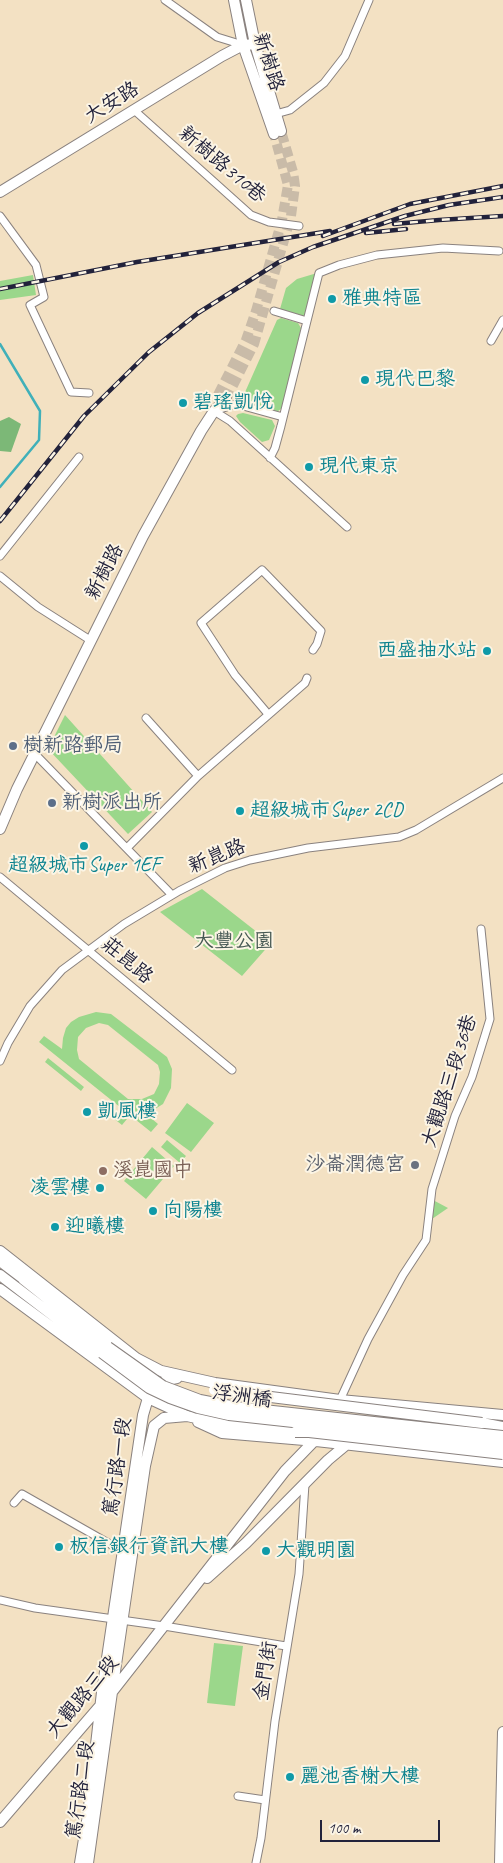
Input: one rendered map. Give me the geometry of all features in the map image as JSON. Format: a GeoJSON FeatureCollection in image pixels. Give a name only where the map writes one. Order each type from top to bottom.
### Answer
{"type":"FeatureCollection","features":[{"type":"Feature","properties":{"kind":"main road","name":"新樹路"},"geometry":{"type":"LineString","coordinates":[[234,0],[243,45],[278,132]]}},
{"type":"Feature","properties":{"kind":"main road","name":"新樹路"},"geometry":{"type":"LineString","coordinates":[[246,0],[271,115]]}},
{"type":"Feature","properties":{"kind":"main road"},"geometry":{"type":"LineString","coordinates":[[243,45],[255,44]]}},
{"type":"Feature","properties":{"kind":"main road","name":"大安路"},"geometry":{"type":"LineString","coordinates":[[0,192],[243,45]]}},
{"type":"Feature","properties":{"kind":"main road","name":"新樹路"},"geometry":{"type":"LineString","coordinates":[[0,830],[34,753],[142,536],[222,397]]}},
{"type":"Feature","properties":{"kind":"main road"},"geometry":{"type":"LineString","coordinates":[[0,1251],[136,1358]]}},
{"type":"Feature","properties":{"kind":"main road"},"geometry":{"type":"LineString","coordinates":[[0,1261],[68,1312],[136,1358],[157,1370],[177,1378],[214,1390],[482,1423],[503,1428]]}},
{"type":"Feature","properties":{"kind":"main road"},"geometry":{"type":"LineString","coordinates":[[0,1261],[16,1280]]}},
{"type":"Feature","properties":{"kind":"main road"},"geometry":{"type":"LineString","coordinates":[[0,1276],[16,1280]]}},
{"type":"Feature","properties":{"kind":"main road"},"geometry":{"type":"LineString","coordinates":[[0,1276],[22,1306]]}},
{"type":"Feature","properties":{"kind":"main road","name":"浮洲橋"},"geometry":{"type":"LineString","coordinates":[[16,1280],[105,1350],[149,1388],[198,1408],[229,1415],[503,1445]]}},
{"type":"Feature","properties":{"kind":"main road"},"geometry":{"type":"LineString","coordinates":[[0,1289],[148,1398],[222,1433],[316,1441],[503,1462]]}},
{"type":"Feature","properties":{"kind":"main road","name":"浮洲橋"},"geometry":{"type":"LineString","coordinates":[[105,1350],[163,1386],[200,1400],[236,1407],[503,1436]]}},
{"type":"Feature","properties":{"kind":"main road"},"geometry":{"type":"LineString","coordinates":[[157,1370],[215,1383],[340,1400],[503,1415]]}},
{"type":"Feature","properties":{"kind":"main road","name":"篤行路一段"},"geometry":{"type":"LineString","coordinates":[[112,1692],[122,1553],[143,1415],[148,1398],[158,1386],[167,1380],[177,1378]]}},
{"type":"Feature","properties":{"kind":"main road","name":"大觀路三段"},"geometry":{"type":"LineString","coordinates":[[0,1822],[112,1692],[285,1471],[316,1441],[340,1400]]}},
{"type":"Feature","properties":{"kind":"main road"},"geometry":{"type":"LineString","coordinates":[[442,1456],[451,1448],[452,1413],[443,1410]]}},
{"type":"Feature","properties":{"kind":"main road","name":"篤行路一段"},"geometry":{"type":"LineString","coordinates":[[100,1706],[118,1620],[145,1466],[154,1426],[164,1418],[187,1416],[286,1431],[503,1454]]}},
{"type":"Feature","properties":{"kind":"main road","name":"大觀路三段"},"geometry":{"type":"LineString","coordinates":[[192,1592],[346,1445]]}},
{"type":"Feature","properties":{"kind":"main road"},"geometry":{"type":"LineString","coordinates":[[247,1521],[247,1525],[250,1528],[260,1529]]}},
{"type":"Feature","properties":{"kind":"main road","name":"篤行路二段"},"geometry":{"type":"LineString","coordinates":[[88,1863],[112,1692]]}},
{"type":"Feature","properties":{"kind":"main road","name":"篤行路二段"},"geometry":{"type":"LineString","coordinates":[[80,1863],[88,1815],[100,1706]]}},
{"type":"Feature","properties":{"kind":"main road"},"geometry":{"type":"LineString","coordinates":[[500,1863],[503,1732]]}},
{"type":"Feature","properties":{"kind":"street"},"geometry":{"type":"LineString","coordinates":[[165,0],[217,37],[243,45]]}},
{"type":"Feature","properties":{"kind":"street"},"geometry":{"type":"LineString","coordinates":[[271,115],[290,110],[324,83],[345,56],[369,0]]}},
{"type":"Feature","properties":{"kind":"street","name":"新樹路310巷"},"geometry":{"type":"LineString","coordinates":[[134,110],[251,215],[270,222],[300,226]]}},
{"type":"Feature","properties":{"kind":"street"},"geometry":{"type":"LineString","coordinates":[[0,216],[36,265],[44,297],[30,306],[72,392],[89,393]]}},
{"type":"Feature","properties":{"kind":"street"},"geometry":{"type":"LineString","coordinates":[[270,458],[275,448],[319,273],[376,256],[423,250],[443,248],[499,251]]}},
{"type":"Feature","properties":{"kind":"street"},"geometry":{"type":"LineString","coordinates":[[274,311],[307,321]]}},
{"type":"Feature","properties":{"kind":"street"},"geometry":{"type":"LineString","coordinates":[[491,341],[503,320]]}},
{"type":"Feature","properties":{"kind":"street"},"geometry":{"type":"LineString","coordinates":[[214,411],[236,404],[283,417]]}},
{"type":"Feature","properties":{"kind":"street"},"geometry":{"type":"LineString","coordinates":[[214,411],[230,421],[347,527]]}},
{"type":"Feature","properties":{"kind":"street"},"geometry":{"type":"LineString","coordinates":[[0,556],[78,457]]}},
{"type":"Feature","properties":{"kind":"street"},"geometry":{"type":"LineString","coordinates":[[268,714],[235,675],[201,623],[262,570],[321,631],[313,650]]}},
{"type":"Feature","properties":{"kind":"street"},"geometry":{"type":"LineString","coordinates":[[0,576],[38,607],[90,640]]}},
{"type":"Feature","properties":{"kind":"street"},"geometry":{"type":"LineString","coordinates":[[127,848],[198,776],[304,683],[307,678]]}},
{"type":"Feature","properties":{"kind":"street"},"geometry":{"type":"LineString","coordinates":[[146,718],[198,776]]}},
{"type":"Feature","properties":{"kind":"street"},"geometry":{"type":"LineString","coordinates":[[34,753],[172,895]]}},
{"type":"Feature","properties":{"kind":"street","name":"新崑路"},"geometry":{"type":"LineString","coordinates":[[0,1061],[30,1006],[62,970],[124,924],[172,895],[225,868],[250,860],[308,848],[398,837],[416,830],[503,778]]}},
{"type":"Feature","properties":{"kind":"street","name":"莊崑路"},"geometry":{"type":"LineString","coordinates":[[0,877],[232,1070]]}},
{"type":"Feature","properties":{"kind":"street","name":"大觀路三段36巷"},"geometry":{"type":"LineString","coordinates":[[340,1400],[368,1339],[396,1287],[426,1240],[432,1189],[455,1116],[472,1077],[490,1019],[481,929]]}},
{"type":"Feature","properties":{"kind":"street"},"geometry":{"type":"LineString","coordinates":[[482,1423],[503,1424]]}},
{"type":"Feature","properties":{"kind":"street","name":"金門街"},"geometry":{"type":"LineString","coordinates":[[256,1863],[262,1838],[275,1721],[286,1646],[299,1574],[305,1484]]}},
{"type":"Feature","properties":{"kind":"street"},"geometry":{"type":"LineString","coordinates":[[14,1503],[22,1494],[117,1548],[122,1553]]}},
{"type":"Feature","properties":{"kind":"street"},"geometry":{"type":"LineString","coordinates":[[0,1600],[35,1608],[164,1626],[286,1646]]}},
{"type":"Feature","properties":{"kind":"street"},"geometry":{"type":"LineString","coordinates":[[238,1796],[266,1800]]}},
{"type":"Feature","properties":{"kind":"green space"},"geometry":{"type":"Polygon","coordinates":[[[317,273],[308,312],[304,316],[280,309],[286,288],[297,279],[317,273]]]}},
{"type":"Feature","properties":{"kind":"green space"},"geometry":{"type":"Polygon","coordinates":[[[33,275],[36,295],[0,300],[0,281],[33,275]]]}},
{"type":"Feature","properties":{"kind":"green space"},"geometry":{"type":"Polygon","coordinates":[[[281,318],[298,323],[301,328],[282,408],[277,412],[245,404],[242,399],[277,320],[281,318]]]}},
{"type":"Feature","properties":{"kind":"green space"},"geometry":{"type":"Polygon","coordinates":[[[243,413],[272,420],[275,426],[269,440],[262,442],[240,422],[236,416],[243,413]]]}},
{"type":"Feature","properties":{"kind":"green space"},"geometry":{"type":"Polygon","coordinates":[[[9,417],[21,424],[11,452],[0,451],[0,421],[9,417]]]}},
{"type":"Feature","properties":{"kind":"green space"},"geometry":{"type":"Polygon","coordinates":[[[65,715],[152,812],[128,834],[48,749],[65,715]]]}},
{"type":"Feature","properties":{"kind":"green space","name":"大豐公園"},"geometry":{"type":"Polygon","coordinates":[[[202,889],[271,943],[242,976],[160,912],[202,889]]]}},
{"type":"Feature","properties":{"kind":"green space"},"geometry":{"type":"Polygon","coordinates":[[[96,1012],[111,1014],[167,1057],[172,1069],[171,1088],[163,1104],[145,1113],[158,1124],[151,1132],[39,1042],[44,1036],[62,1049],[66,1028],[79,1017],[96,1012]],[[99,1023],[86,1028],[78,1037],[77,1050],[79,1059],[128,1099],[142,1099],[154,1094],[159,1084],[160,1072],[158,1065],[108,1025],[99,1023]]]}},
{"type":"Feature","properties":{"kind":"green space"},"geometry":{"type":"Polygon","coordinates":[[[48,1058],[84,1087],[81,1091],[45,1062],[48,1058]]]}},
{"type":"Feature","properties":{"kind":"green space"},"geometry":{"type":"Polygon","coordinates":[[[187,1103],[214,1123],[191,1152],[165,1133],[187,1103]]]}},
{"type":"Feature","properties":{"kind":"green space"},"geometry":{"type":"Polygon","coordinates":[[[112,1108],[127,1119],[122,1125],[108,1114],[112,1108]]]}},
{"type":"Feature","properties":{"kind":"green space"},"geometry":{"type":"Polygon","coordinates":[[[167,1140],[186,1156],[180,1163],[161,1147],[167,1140]]]}},
{"type":"Feature","properties":{"kind":"green space"},"geometry":{"type":"Polygon","coordinates":[[[152,1147],[174,1166],[146,1199],[124,1181],[152,1147]]]}},
{"type":"Feature","properties":{"kind":"green space"},"geometry":{"type":"Polygon","coordinates":[[[433,1200],[448,1208],[432,1219],[433,1200]]]}},
{"type":"Feature","properties":{"kind":"green space"},"geometry":{"type":"Polygon","coordinates":[[[214,1643],[243,1646],[235,1706],[207,1703],[214,1643]]]}},
{"type":"Feature","properties":{"kind":"waterway"},"geometry":{"type":"LineString","coordinates":[[0,344],[40,411],[39,440],[0,487]]}},
{"type":"Feature","properties":{"kind":"tunnel"},"geometry":{"type":"LineString","coordinates":[[226,399],[254,344],[291,216],[295,186],[293,172],[281,131]]}},
{"type":"Feature","properties":{"kind":"tunnel"},"geometry":{"type":"LineString","coordinates":[[218,395],[246,340],[282,220],[288,185],[274,134]]}},
{"type":"Feature","properties":{"kind":"railway"},"geometry":{"type":"LineString","coordinates":[[323,236],[410,204],[503,186]]}},
{"type":"Feature","properties":{"kind":"railway"},"geometry":{"type":"LineString","coordinates":[[0,521],[84,416],[149,352],[198,313],[279,262],[313,247],[405,216],[449,205],[503,197]]}},
{"type":"Feature","properties":{"kind":"railway"},"geometry":{"type":"LineString","coordinates":[[394,224],[503,216]]}},
{"type":"Feature","properties":{"kind":"railway"},"geometry":{"type":"LineString","coordinates":[[366,233],[406,229]]}},
{"type":"Feature","properties":{"kind":"railway"},"geometry":{"type":"LineString","coordinates":[[0,289],[137,262],[330,231]]}},
{"type":"Feature","properties":{"kind":"place","name":"雅典特區"},"geometry":{"type":"Point","coordinates":[332,299]}},
{"type":"Feature","properties":{"kind":"place","name":"現代巴黎"},"geometry":{"type":"Point","coordinates":[365,380]}},
{"type":"Feature","properties":{"kind":"place","name":"碧瑤凱悅"},"geometry":{"type":"Point","coordinates":[183,403]}},
{"type":"Feature","properties":{"kind":"place","name":"現代東京"},"geometry":{"type":"Point","coordinates":[309,467]}},
{"type":"Feature","properties":{"kind":"place","name":"西盛抽水站"},"geometry":{"type":"Point","coordinates":[487,651]}},
{"type":"Feature","properties":{"kind":"place","name":"樹新路郵局"},"geometry":{"type":"Point","coordinates":[13,746]}},
{"type":"Feature","properties":{"kind":"place","name":"新樹派出所"},"geometry":{"type":"Point","coordinates":[52,803]}},
{"type":"Feature","properties":{"kind":"place","name":"超級城市Super 2CD"},"geometry":{"type":"Point","coordinates":[240,811]}},
{"type":"Feature","properties":{"kind":"place","name":"超級城市Super 1EF"},"geometry":{"type":"Point","coordinates":[84,846]}},
{"type":"Feature","properties":{"kind":"place","name":"凱風樓"},"geometry":{"type":"Point","coordinates":[87,1112]}},
{"type":"Feature","properties":{"kind":"place","name":"沙崙潤德宮"},"geometry":{"type":"Point","coordinates":[415,1165]}},
{"type":"Feature","properties":{"kind":"place","name":"溪崑國中"},"geometry":{"type":"Point","coordinates":[103,1171]}},
{"type":"Feature","properties":{"kind":"place","name":"凌雲樓"},"geometry":{"type":"Point","coordinates":[100,1188]}},
{"type":"Feature","properties":{"kind":"place","name":"向陽樓"},"geometry":{"type":"Point","coordinates":[153,1211]}},
{"type":"Feature","properties":{"kind":"place","name":"迎曦樓"},"geometry":{"type":"Point","coordinates":[55,1227]}},
{"type":"Feature","properties":{"kind":"place","name":"板信銀行資訊大樓"},"geometry":{"type":"Point","coordinates":[59,1547]}},
{"type":"Feature","properties":{"kind":"place","name":"大觀明園"},"geometry":{"type":"Point","coordinates":[266,1551]}},
{"type":"Feature","properties":{"kind":"place","name":"麗池香榭大樓"},"geometry":{"type":"Point","coordinates":[290,1777]}}]}
